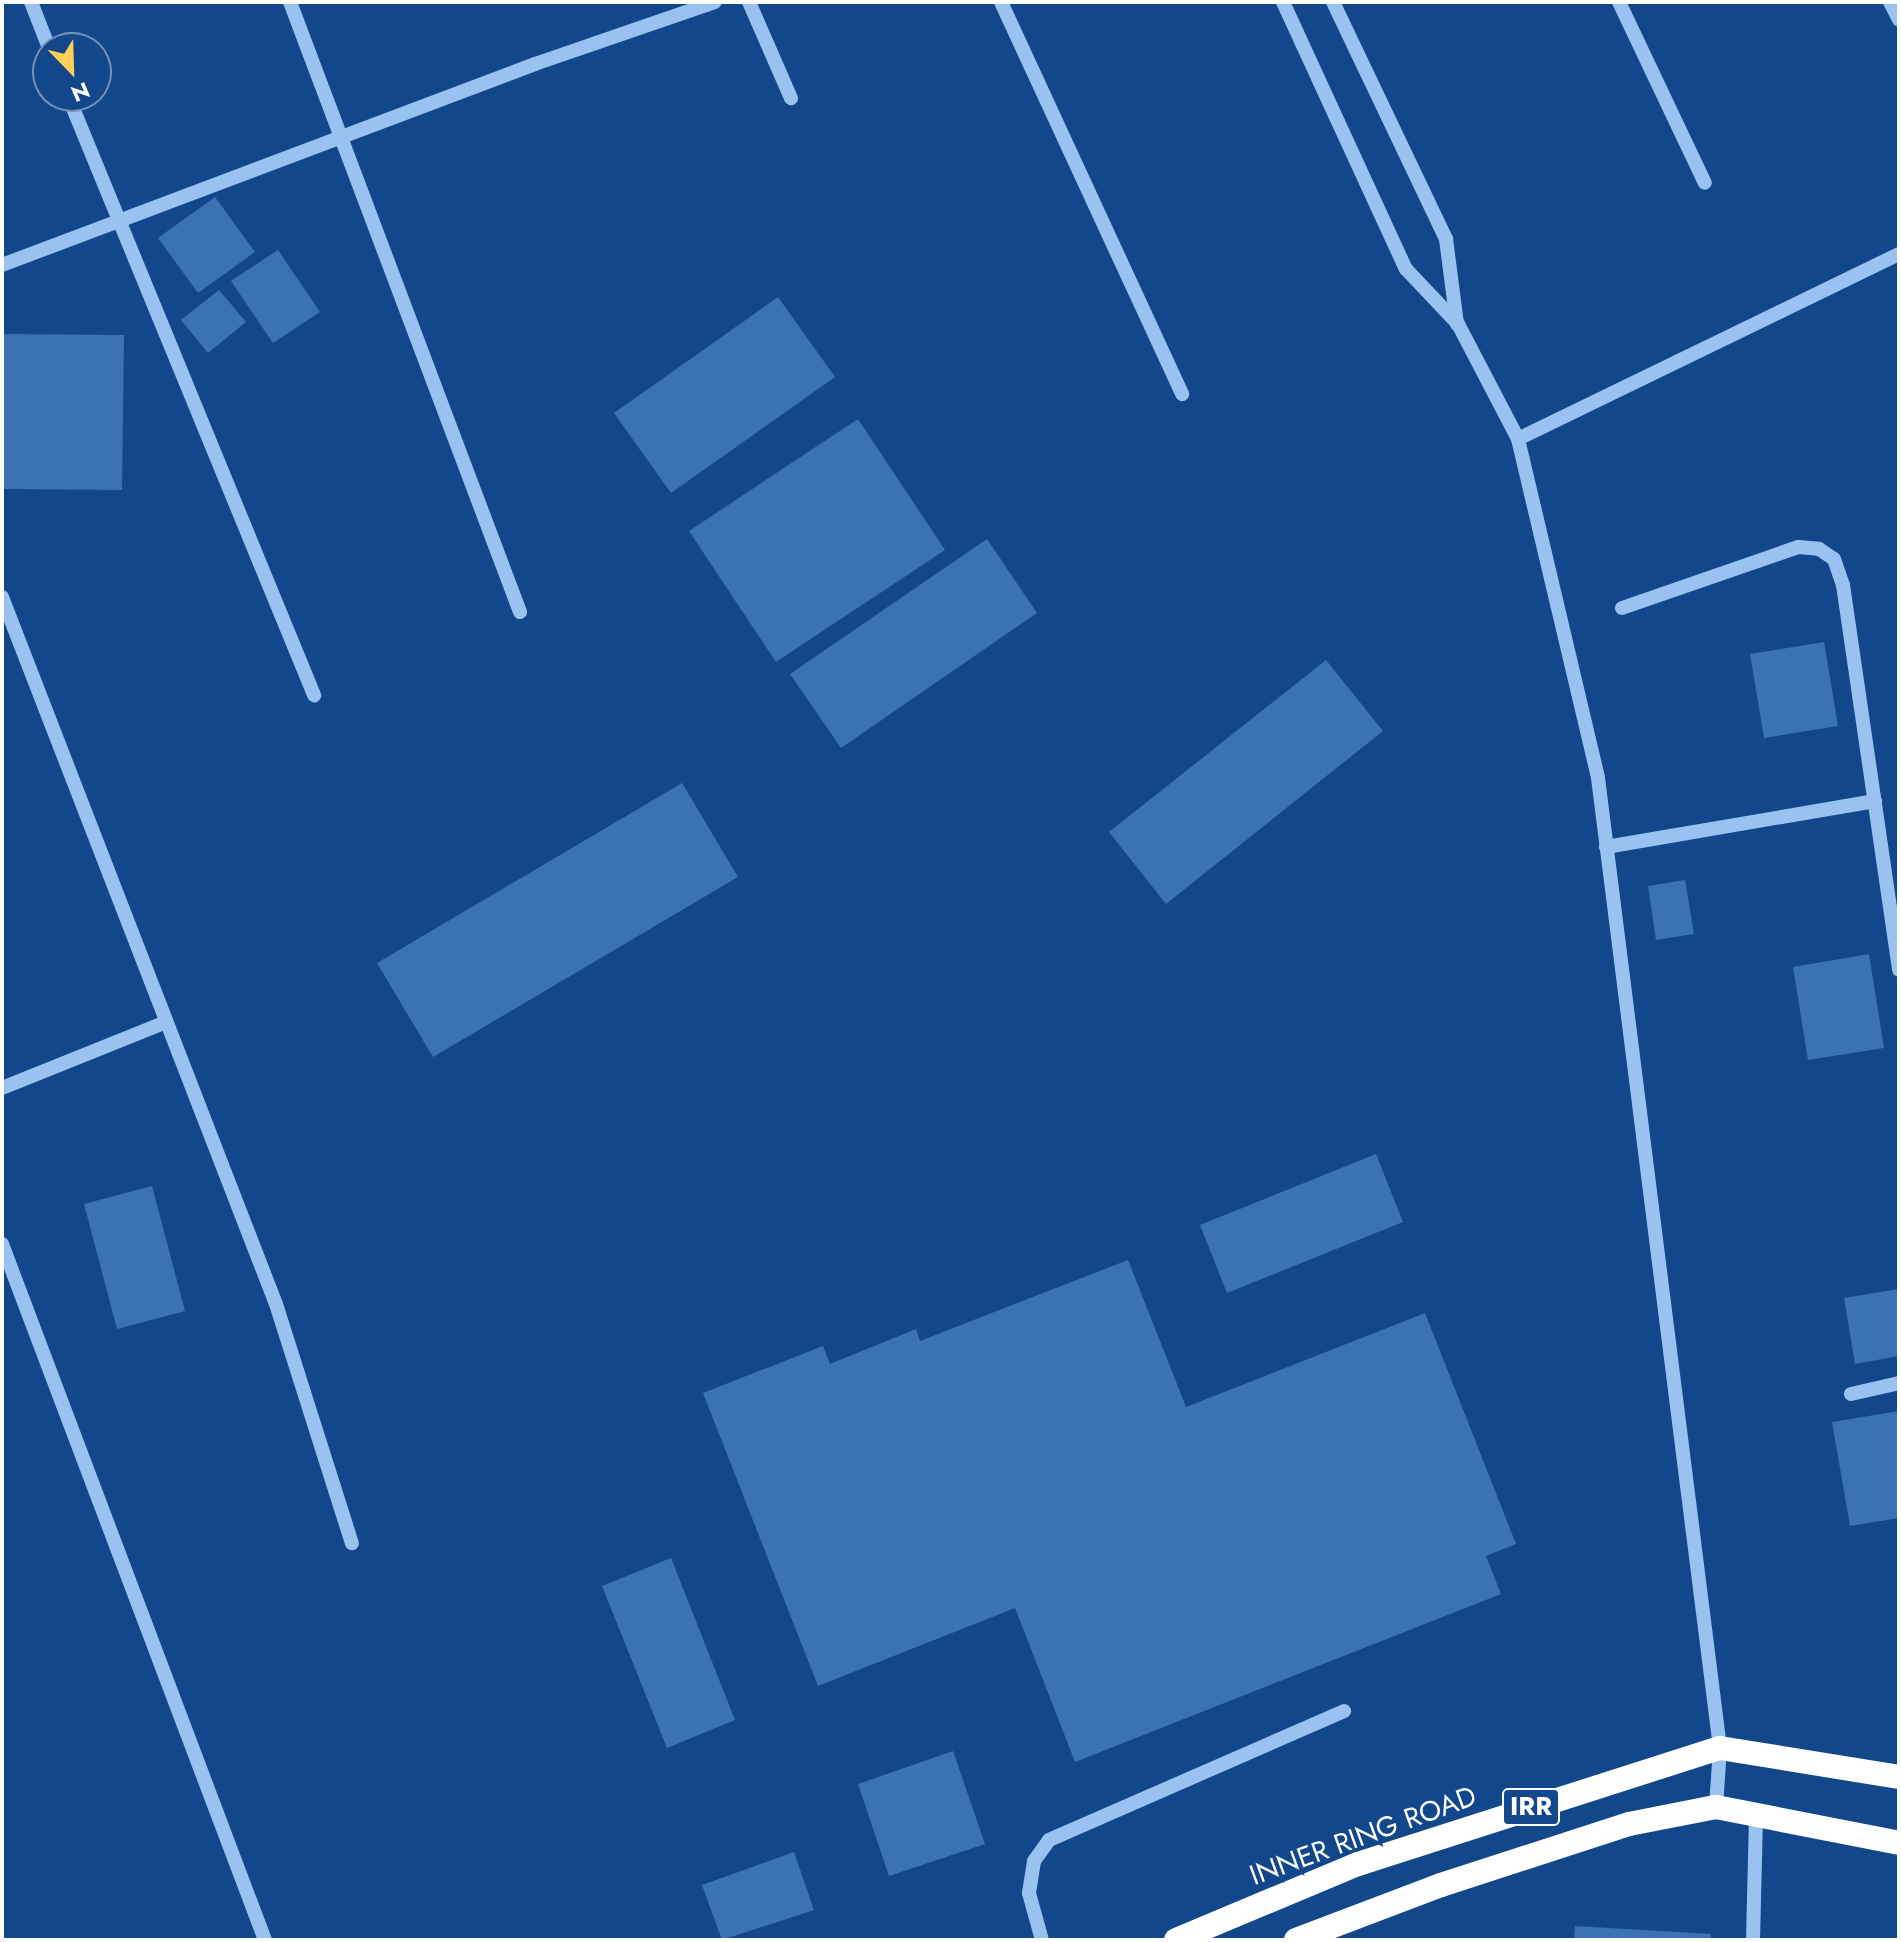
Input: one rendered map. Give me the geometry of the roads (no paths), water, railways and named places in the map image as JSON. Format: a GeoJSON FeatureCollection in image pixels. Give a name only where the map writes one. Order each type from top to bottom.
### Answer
{"type":"FeatureCollection","features":[{"type":"Feature","properties":{"kind":"highway","name":"INNER RING ROAD"},"geometry":{"type":"LineString","coordinates":[[1176,1940],[1203,1935],[1358,1864],[1720,1748],[1899,1777]]}},
{"type":"Feature","properties":{"kind":"highway","name":"IRR"},"geometry":{"type":"LineString","coordinates":[[1296,1940],[1347,1930],[1629,1824],[1716,1807],[1899,1843]]}},
{"type":"Feature","properties":{"kind":"street"},"geometry":{"type":"LineString","coordinates":[[31,2],[43,32]]}},
{"type":"Feature","properties":{"kind":"street"},"geometry":{"type":"LineString","coordinates":[[290,2],[520,612]]}},
{"type":"Feature","properties":{"kind":"street"},"geometry":{"type":"LineString","coordinates":[[2,265],[342,137],[715,2]]}},
{"type":"Feature","properties":{"kind":"street"},"geometry":{"type":"LineString","coordinates":[[749,2],[791,98]]}},
{"type":"Feature","properties":{"kind":"street"},"geometry":{"type":"LineString","coordinates":[[1001,2],[1056,129],[1182,394]]}},
{"type":"Feature","properties":{"kind":"street"},"geometry":{"type":"LineString","coordinates":[[1283,2],[1406,269],[1458,324],[1518,439],[1598,778],[1720,1748],[1716,1807]]}},
{"type":"Feature","properties":{"kind":"street"},"geometry":{"type":"LineString","coordinates":[[1333,2],[1446,239],[1458,324]]}},
{"type":"Feature","properties":{"kind":"street"},"geometry":{"type":"LineString","coordinates":[[1619,2],[1705,183]]}},
{"type":"Feature","properties":{"kind":"street"},"geometry":{"type":"LineString","coordinates":[[1890,2],[1899,20]]}},
{"type":"Feature","properties":{"kind":"street"},"geometry":{"type":"LineString","coordinates":[[74,112],[117,223],[314,695]]}},
{"type":"Feature","properties":{"kind":"street"},"geometry":{"type":"LineString","coordinates":[[1518,439],[1899,254]]}},
{"type":"Feature","properties":{"kind":"street"},"geometry":{"type":"LineString","coordinates":[[1622,608],[1798,547],[1819,549],[1834,559],[1843,585],[1899,970]]}},
{"type":"Feature","properties":{"kind":"street"},"geometry":{"type":"LineString","coordinates":[[2,597],[276,1304],[352,1543]]}},
{"type":"Feature","properties":{"kind":"street"},"geometry":{"type":"LineString","coordinates":[[1606,847],[1875,801]]}},
{"type":"Feature","properties":{"kind":"street"},"geometry":{"type":"LineString","coordinates":[[2,1088],[166,1022]]}},
{"type":"Feature","properties":{"kind":"street"},"geometry":{"type":"LineString","coordinates":[[2,1244],[265,1940]]}},
{"type":"Feature","properties":{"kind":"street"},"geometry":{"type":"LineString","coordinates":[[1851,1394],[1899,1383]]}},
{"type":"Feature","properties":{"kind":"street"},"geometry":{"type":"LineString","coordinates":[[1042,1940],[1029,1893],[1034,1861],[1049,1840],[1344,1711]]}},
{"type":"Feature","properties":{"kind":"street"},"geometry":{"type":"LineString","coordinates":[[1753,1940],[1756,1814]]}}]}
